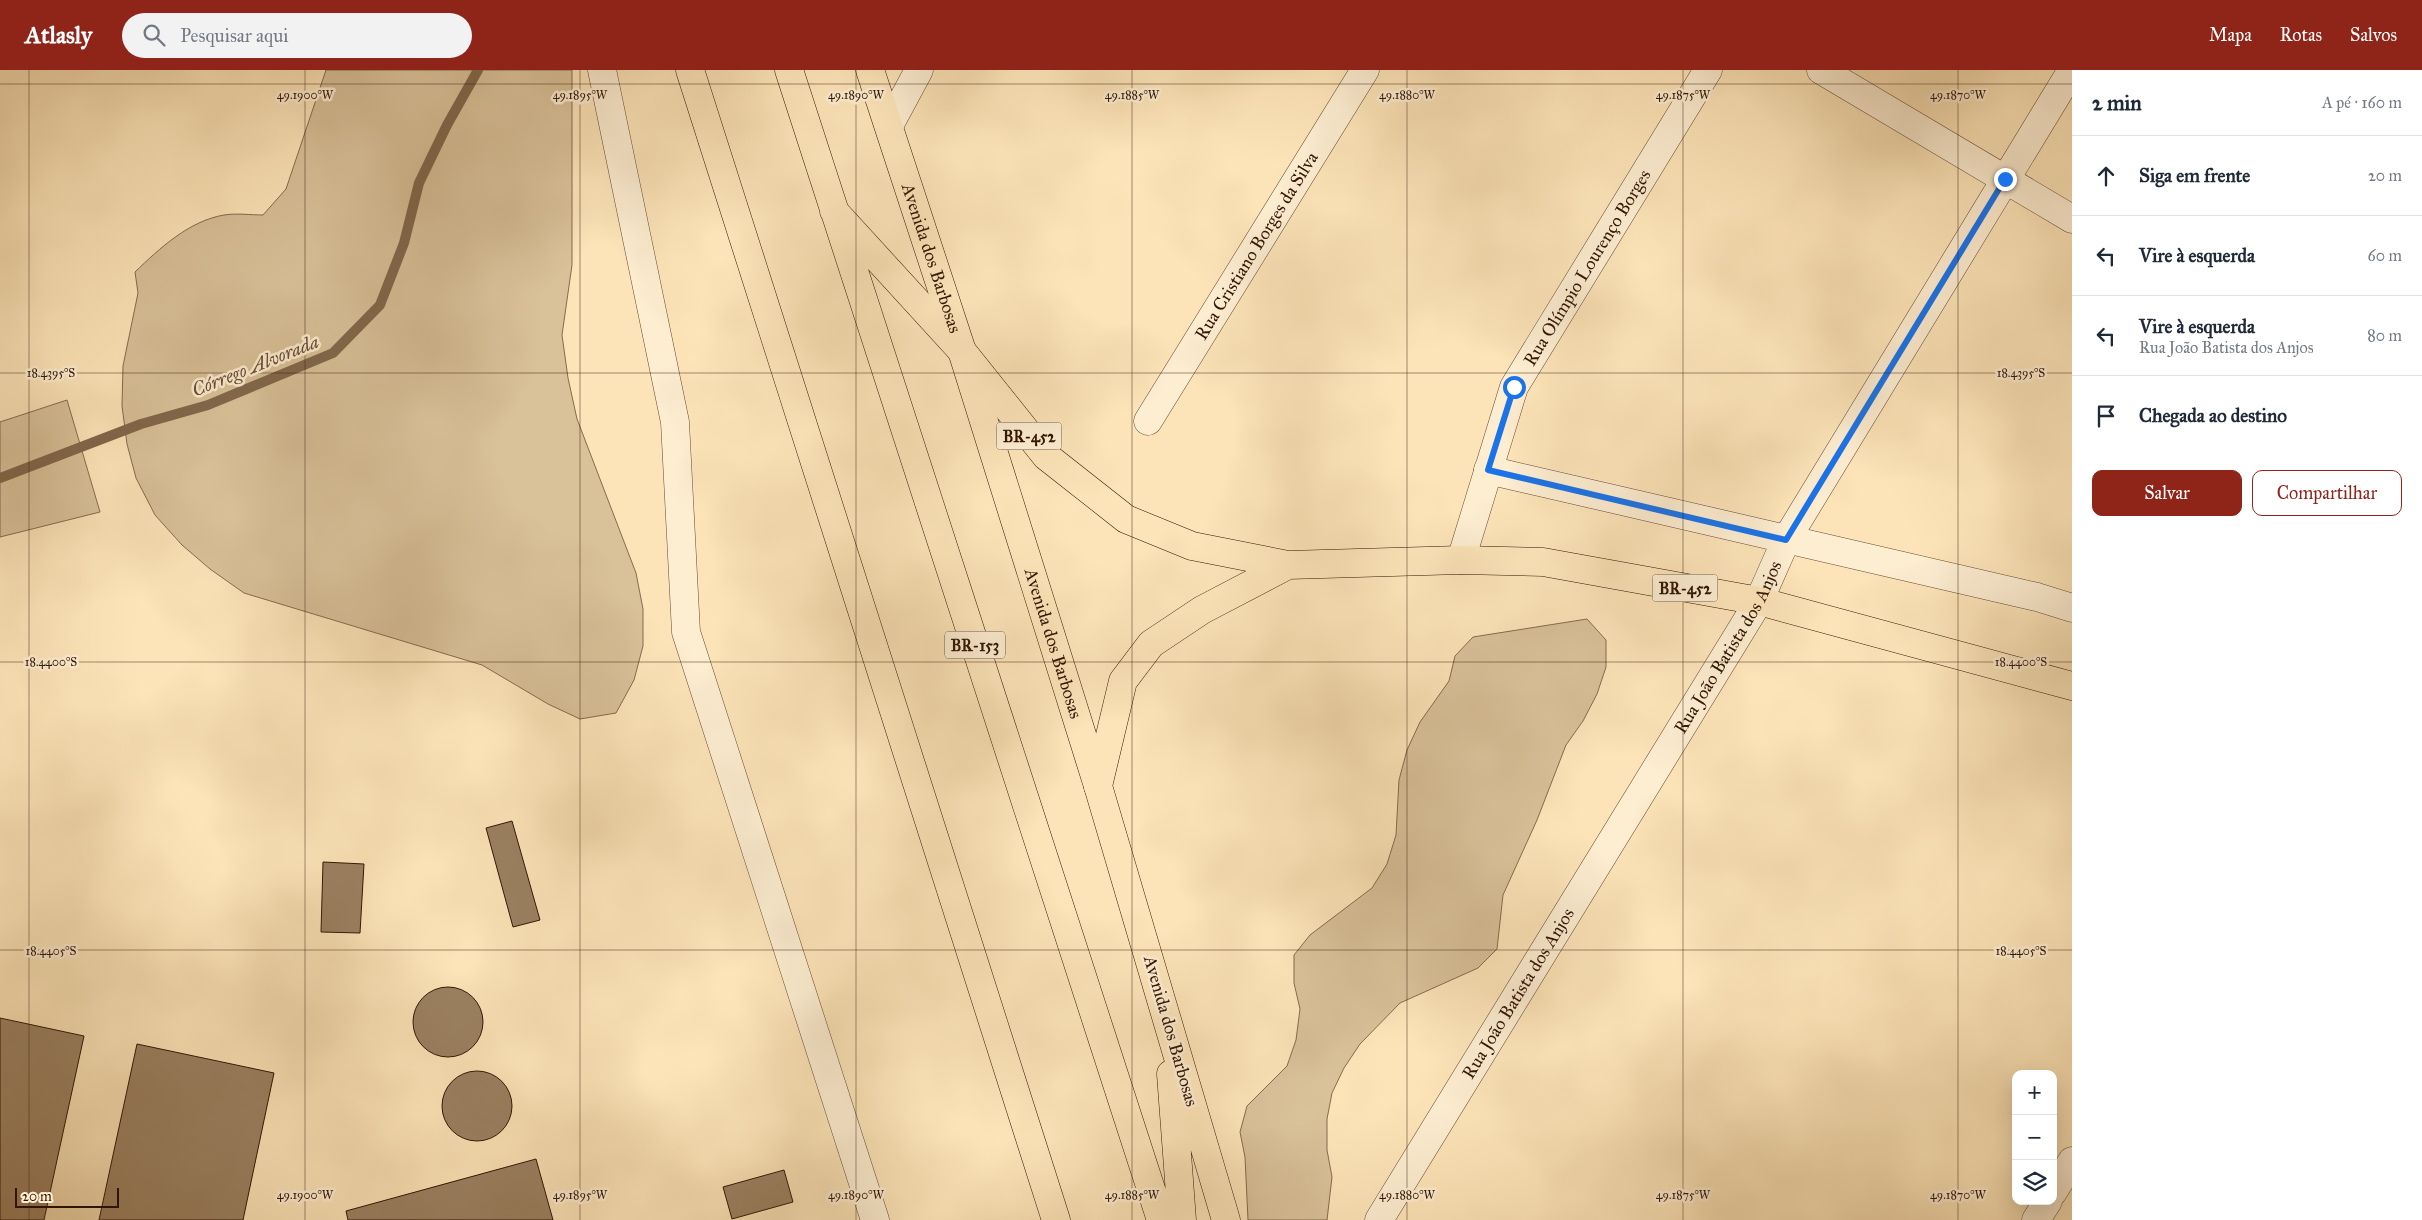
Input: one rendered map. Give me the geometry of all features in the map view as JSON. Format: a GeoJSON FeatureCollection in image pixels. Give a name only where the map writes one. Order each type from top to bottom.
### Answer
{"type":"FeatureCollection","features":[{"type":"Feature","properties":{"kind":"main road"},"geometry":{"type":"LineString","coordinates":[[690,70],[1056,1220]]}},
{"type":"Feature","properties":{"kind":"main road","name":"BR-153"},"geometry":{"type":"LineString","coordinates":[[789,70],[1161,1220]]}},
{"type":"Feature","properties":{"kind":"main road","name":"Avenida dos Barbosas"},"geometry":{"type":"LineString","coordinates":[[877,78],[1098,786],[1226,1220]]}},
{"type":"Feature","properties":{"kind":"main road","name":"BR-452"},"geometry":{"type":"LineString","coordinates":[[834,211],[962,351],[1046,456],[1126,519],[1192,546],[1288,565],[1461,560],[1543,562],[1759,602],[2072,686]]}},
{"type":"Feature","properties":{"kind":"main road","name":"BR-452"},"geometry":{"type":"LineString","coordinates":[[1098,786],[1123,681],[1151,644],[1202,610],[1288,565]]}},
{"type":"Feature","properties":{"kind":"main road"},"geometry":{"type":"LineString","coordinates":[[1167,1021],[1182,1220]]}},
{"type":"Feature","properties":{"kind":"street"},"geometry":{"type":"LineString","coordinates":[[602,70],[675,422],[686,632],[875,1220]]}},
{"type":"Feature","properties":{"kind":"street"},"geometry":{"type":"LineString","coordinates":[[890,124],[919,70]]}},
{"type":"Feature","properties":{"kind":"street","name":"Rua Cristiano Borges da Silva"},"geometry":{"type":"LineString","coordinates":[[1148,421],[1365,70]]}},
{"type":"Feature","properties":{"kind":"street","name":"Rua Olímpio Lourenço Borges"},"geometry":{"type":"LineString","coordinates":[[1461,560],[1514,387],[1708,70]]}},
{"type":"Feature","properties":{"kind":"street"},"geometry":{"type":"LineString","coordinates":[[1821,70],[2072,219]]}},
{"type":"Feature","properties":{"kind":"street","name":"Rua João Batista dos Anjos"},"geometry":{"type":"LineString","coordinates":[[1379,1220],[1759,602],[1786,540],[2072,70]]}},
{"type":"Feature","properties":{"kind":"street"},"geometry":{"type":"LineString","coordinates":[[1488,470],[2036,597],[2072,608]]}},
{"type":"Feature","properties":{"kind":"street"},"geometry":{"type":"LineString","coordinates":[[2057,1185],[2072,1161]]}},
{"type":"Feature","properties":{"kind":"street"},"geometry":{"type":"LineString","coordinates":[[2036,1220],[2045,1205]]}},
{"type":"Feature","properties":{"kind":"shaded area"},"geometry":{"type":"Polygon","coordinates":[[[326,70],[572,70],[572,265],[562,335],[568,378],[577,419],[636,573],[643,609],[643,646],[634,680],[616,713],[580,719],[548,704],[482,665],[244,593],[210,569],[182,545],[155,515],[136,478],[127,444],[122,406],[123,366],[138,293],[135,272],[165,245],[199,223],[224,215],[263,215],[286,189],[326,70]]]}},
{"type":"Feature","properties":{"kind":"shaded area"},"geometry":{"type":"Polygon","coordinates":[[[67,400],[100,512],[0,537],[0,422],[67,400]]]}},
{"type":"Feature","properties":{"kind":"shaded area"},"geometry":{"type":"Polygon","coordinates":[[[1587,619],[1606,640],[1606,667],[1597,694],[1583,721],[1566,745],[1537,820],[1503,895],[1497,949],[1478,968],[1400,1003],[1360,1044],[1344,1068],[1332,1093],[1327,1119],[1327,1150],[1332,1177],[1327,1220],[1248,1220],[1245,1157],[1240,1132],[1247,1106],[1287,1066],[1296,1040],[1300,1009],[1294,983],[1294,955],[1310,935],[1372,888],[1387,864],[1396,835],[1399,780],[1407,750],[1420,722],[1449,681],[1455,656],[1473,637],[1587,619]]]}},
{"type":"Feature","properties":{"kind":"building"},"geometry":{"type":"Polygon","coordinates":[[[512,821],[540,920],[513,927],[486,828],[512,821]]]}},
{"type":"Feature","properties":{"kind":"building"},"geometry":{"type":"Polygon","coordinates":[[[323,862],[364,864],[360,933],[321,932],[323,862]]]}},
{"type":"Feature","properties":{"kind":"building"},"geometry":{"type":"Polygon","coordinates":[[[448,987],[461,990],[473,997],[480,1009],[483,1022],[480,1035],[473,1047],[461,1054],[448,1057],[435,1054],[423,1047],[416,1035],[413,1022],[416,1009],[423,997],[435,990],[448,987]]]}},
{"type":"Feature","properties":{"kind":"building"},"geometry":{"type":"Polygon","coordinates":[[[0,1018],[84,1036],[44,1220],[0,1220],[0,1018]]]}},
{"type":"Feature","properties":{"kind":"building"},"geometry":{"type":"Polygon","coordinates":[[[137,1044],[274,1073],[243,1220],[99,1220],[137,1044]]]}},
{"type":"Feature","properties":{"kind":"building"},"geometry":{"type":"Polygon","coordinates":[[[477,1071],[490,1074],[502,1081],[509,1093],[512,1106],[509,1119],[502,1131],[490,1138],[477,1141],[464,1138],[452,1131],[445,1119],[442,1106],[445,1093],[452,1081],[464,1074],[477,1071]]]}},
{"type":"Feature","properties":{"kind":"building"},"geometry":{"type":"Polygon","coordinates":[[[536,1159],[553,1220],[348,1220],[346,1211],[536,1159]]]}},
{"type":"Feature","properties":{"kind":"building"},"geometry":{"type":"Polygon","coordinates":[[[784,1170],[793,1202],[732,1219],[723,1187],[784,1170]]]}},
{"type":"Feature","properties":{"kind":"waterway","name":"Córrego Alvorada"},"geometry":{"type":"LineString","coordinates":[[0,478],[141,424],[208,405],[333,353],[380,305],[404,243],[419,183],[447,125],[478,70]]}},
{"type":"Feature","properties":{"kind":"route"},"geometry":{"type":"LineString","coordinates":[[1514,387],[1488,470],[1786,540],[2005,179]]}}]}
